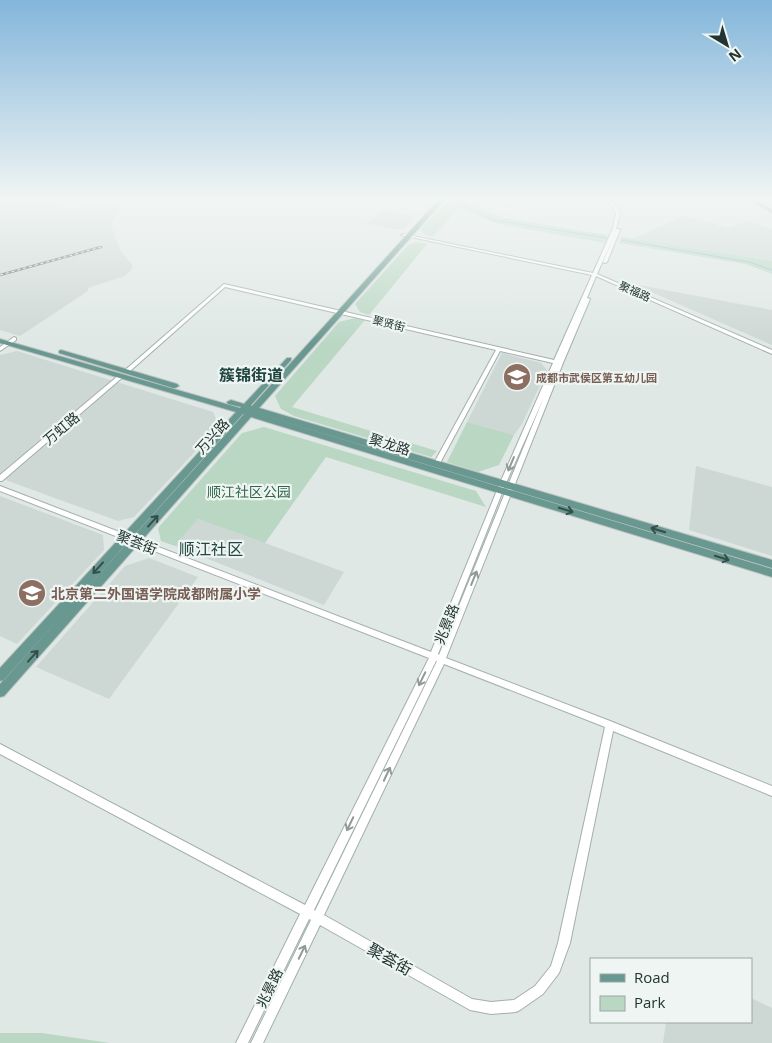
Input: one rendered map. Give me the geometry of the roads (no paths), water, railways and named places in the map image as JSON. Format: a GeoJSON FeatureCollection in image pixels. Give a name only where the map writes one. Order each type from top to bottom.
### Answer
{"type":"FeatureCollection","features":[{"type":"Feature","properties":{"kind":"main road","name":"万兴路"},"geometry":{"type":"LineString","coordinates":[[0,692],[136,541],[247,409],[396,247]]}},
{"type":"Feature","properties":{"kind":"main road","name":"聚龙路"},"geometry":{"type":"LineString","coordinates":[[4,341],[437,463],[506,488],[772,564]]}},
{"type":"Feature","properties":{"kind":"main road","name":"聚龙路"},"geometry":{"type":"LineString","coordinates":[[247,409],[506,488],[772,573]]}},
{"type":"Feature","properties":{"kind":"main road"},"geometry":{"type":"LineString","coordinates":[[0,676],[126,537],[247,409]]}},
{"type":"Feature","properties":{"kind":"street","name":"聚福路"},"geometry":{"type":"LineString","coordinates":[[465,247],[597,273],[772,352]]}},
{"type":"Feature","properties":{"kind":"street","name":"兆景路"},"geometry":{"type":"LineString","coordinates":[[506,488],[607,247]]}},
{"type":"Feature","properties":{"kind":"street","name":"兆景路"},"geometry":{"type":"LineString","coordinates":[[257,1043],[318,918],[437,659],[506,488],[554,362],[597,273]]}},
{"type":"Feature","properties":{"kind":"street"},"geometry":{"type":"LineString","coordinates":[[597,273],[772,347]]}},
{"type":"Feature","properties":{"kind":"street","name":"聚贤街"},"geometry":{"type":"LineString","coordinates":[[224,285],[338,310],[554,362]]}},
{"type":"Feature","properties":{"kind":"street","name":"万虹路"},"geometry":{"type":"LineString","coordinates":[[0,479],[124,374],[224,285]]}},
{"type":"Feature","properties":{"kind":"street"},"geometry":{"type":"LineString","coordinates":[[437,463],[499,349]]}},
{"type":"Feature","properties":{"kind":"street","name":"聚荟街"},"geometry":{"type":"LineString","coordinates":[[0,488],[610,725],[772,792]]}},
{"type":"Feature","properties":{"kind":"street","name":"兆景路"},"geometry":{"type":"LineString","coordinates":[[242,1043],[437,659]]}},
{"type":"Feature","properties":{"kind":"street","name":"聚荟街"},"geometry":{"type":"LineString","coordinates":[[0,749],[307,912],[470,1004],[491,1008],[516,1006],[539,990],[555,969],[564,943],[610,725]]}},
{"type":"Feature","properties":{"kind":"waterway"},"geometry":{"type":"LineString","coordinates":[[660,247],[749,262],[772,270]]}},
{"type":"Feature","properties":{"kind":"railway"},"geometry":{"type":"LineString","coordinates":[[0,275],[101,247]]}},
{"type":"Feature","properties":{"kind":"place","name":"成都市武侯区第五幼儿园"},"geometry":{"type":"Point","coordinates":[517,377]}},
{"type":"Feature","properties":{"kind":"place","name":"北京第二外国语学院成都附属小学"},"geometry":{"type":"Point","coordinates":[32,593]}},
{"type":"Feature","properties":{"kind":"district","name":"簇锦街道"},"geometry":{"type":"Point","coordinates":[251,375]}},
{"type":"Feature","properties":{"kind":"district","name":"顺江社区"},"geometry":{"type":"Point","coordinates":[211,549]}},
{"type":"Feature","properties":{"kind":"park label","name":"顺江社区公园"},"geometry":{"type":"Point","coordinates":[249,491]}}]}
